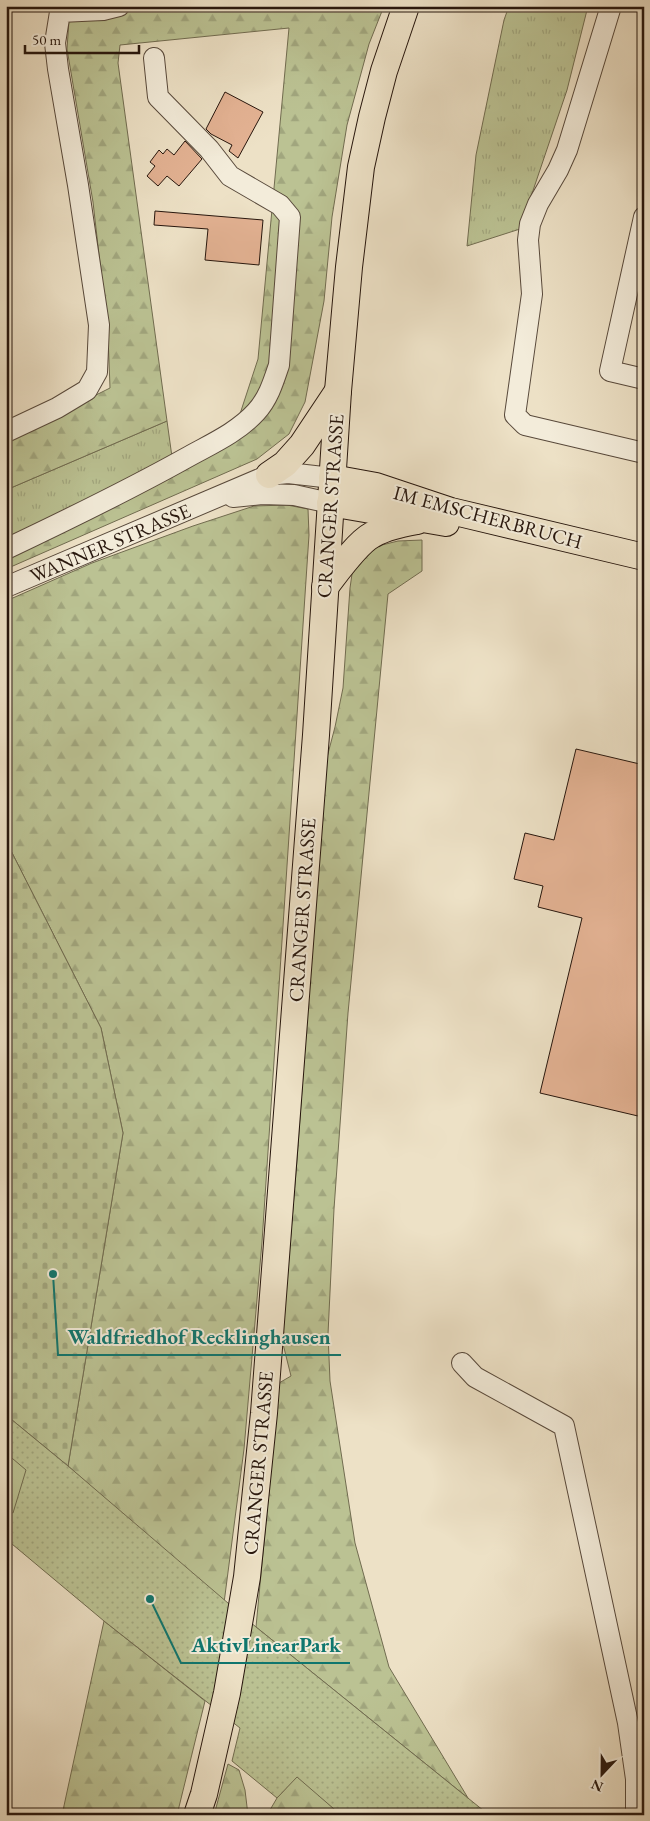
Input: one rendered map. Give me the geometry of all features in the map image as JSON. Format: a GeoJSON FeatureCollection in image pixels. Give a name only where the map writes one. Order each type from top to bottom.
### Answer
{"type":"FeatureCollection","features":[{"type":"Feature","properties":{"kind":"main road","name":"CRANGER STRASSE"},"geometry":{"type":"LineString","coordinates":[[200,1804],[227,1693],[248,1577],[264,1412],[316,735],[338,391],[349,267],[362,167],[372,117],[384,71],[406,6]]}},
{"type":"Feature","properties":{"kind":"main road"},"geometry":{"type":"LineString","coordinates":[[268,475],[285,464],[302,445],[338,391]]}},
{"type":"Feature","properties":{"kind":"main road","name":"IM EMSCHERBRUCH"},"geometry":{"type":"LineString","coordinates":[[331,491],[376,486],[439,514],[644,570]]}},
{"type":"Feature","properties":{"kind":"main road"},"geometry":{"type":"LineString","coordinates":[[325,587],[370,536],[394,526],[439,514]]}},
{"type":"Feature","properties":{"kind":"main road","name":"IM EMSCHERBRUCH"},"geometry":{"type":"LineString","coordinates":[[439,514],[644,557]]}},
{"type":"Feature","properties":{"kind":"street"},"geometry":{"type":"LineString","coordinates":[[6,432],[57,408],[87,390],[97,372],[99,325],[55,44],[60,12],[103,10],[119,6]]}},
{"type":"Feature","properties":{"kind":"street"},"geometry":{"type":"LineString","coordinates":[[612,6],[567,150],[558,170],[538,204],[530,224],[528,240],[532,294],[516,415],[525,425],[644,453]]}},
{"type":"Feature","properties":{"kind":"street"},"geometry":{"type":"LineString","coordinates":[[6,549],[150,478],[219,439],[254,414],[263,404],[272,387],[278,365],[290,217],[280,205],[230,176],[209,149],[158,97],[154,58]]}},
{"type":"Feature","properties":{"kind":"street"},"geometry":{"type":"LineString","coordinates":[[644,217],[639,259],[610,371],[644,379]]}},
{"type":"Feature","properties":{"kind":"street","name":"WANNER STRASSE"},"geometry":{"type":"LineString","coordinates":[[6,587],[268,475],[288,473],[331,491]]}},
{"type":"Feature","properties":{"kind":"street","name":"WANNER STRASSE"},"geometry":{"type":"LineString","coordinates":[[213,499],[262,494],[294,495],[331,491]]}},
{"type":"Feature","properties":{"kind":"street"},"geometry":{"type":"LineString","coordinates":[[462,1363],[475,1377],[564,1426],[628,1723],[636,1779],[636,1815]]}},
{"type":"Feature","properties":{"kind":"green space"},"geometry":{"type":"Polygon","coordinates":[[[70,6],[384,6],[369,44],[347,125],[332,217],[324,301],[305,402],[289,434],[257,459],[6,569],[6,539],[172,457],[238,420],[258,359],[289,28],[120,45],[118,63],[167,421],[6,490],[6,440],[110,388],[108,334],[93,202],[67,49],[70,6]]]}},
{"type":"Feature","properties":{"kind":"green space"},"geometry":{"type":"Polygon","coordinates":[[[509,6],[588,6],[567,90],[520,229],[467,246],[476,155],[504,20],[509,6]]]}},
{"type":"Feature","properties":{"kind":"green space"},"geometry":{"type":"Polygon","coordinates":[[[167,421],[172,457],[6,539],[6,490],[167,421]]]}},
{"type":"Feature","properties":{"kind":"green space"},"geometry":{"type":"Polygon","coordinates":[[[287,505],[308,509],[309,535],[262,1242],[244,1449],[224,1603],[68,1466],[123,1133],[101,1028],[6,841],[6,601],[92,563],[193,526],[254,506],[287,505]]]}},
{"type":"Feature","properties":{"kind":"green space"},"geometry":{"type":"Polygon","coordinates":[[[422,540],[422,571],[388,594],[348,1013],[334,1209],[328,1334],[330,1381],[355,1543],[389,1667],[468,1798],[256,1627],[279,1383],[291,1376],[282,1340],[297,1160],[325,765],[343,688],[353,567],[368,551],[382,545],[398,541],[422,540]]]}},
{"type":"Feature","properties":{"kind":"green space"},"geometry":{"type":"Polygon","coordinates":[[[6,841],[101,1028],[123,1133],[68,1466],[6,1415],[6,841]]]}},
{"type":"Feature","properties":{"kind":"green space"},"geometry":{"type":"Polygon","coordinates":[[[6,1415],[256,1627],[489,1815],[341,1815],[297,1777],[277,1798],[232,1761],[240,1728],[104,1621],[6,1539],[6,1415]]]}},
{"type":"Feature","properties":{"kind":"green space"},"geometry":{"type":"Polygon","coordinates":[[[6,1453],[26,1470],[13,1513],[6,1509],[6,1453]]]}},
{"type":"Feature","properties":{"kind":"green space"},"geometry":{"type":"Polygon","coordinates":[[[104,1621],[205,1701],[177,1815],[62,1815],[104,1621]]]}},
{"type":"Feature","properties":{"kind":"green space"},"geometry":{"type":"Polygon","coordinates":[[[228,1764],[239,1770],[245,1790],[248,1815],[214,1815],[228,1764]]]}},
{"type":"Feature","properties":{"kind":"green space"},"geometry":{"type":"Polygon","coordinates":[[[297,1776],[341,1815],[267,1815],[277,1798],[297,1776]]]}},
{"type":"Feature","properties":{"kind":"building"},"geometry":{"type":"Polygon","coordinates":[[[225,92],[263,112],[238,158],[229,151],[232,145],[211,134],[206,129],[225,92]]]}},
{"type":"Feature","properties":{"kind":"building"},"geometry":{"type":"Polygon","coordinates":[[[185,141],[202,159],[179,186],[167,176],[158,186],[147,176],[155,166],[150,162],[159,150],[163,154],[167,149],[174,155],[185,141]]]}},
{"type":"Feature","properties":{"kind":"building"},"geometry":{"type":"Polygon","coordinates":[[[155,211],[263,220],[259,265],[205,260],[208,229],[154,225],[155,211]]]}},
{"type":"Feature","properties":{"kind":"building"},"geometry":{"type":"Polygon","coordinates":[[[576,749],[644,765],[644,1091],[638,1116],[540,1093],[582,918],[538,907],[543,886],[514,879],[525,833],[554,840],[576,749]]]}},
{"type":"Feature","properties":{"kind":"place","name":"Waldfriedhof Recklinghausen"},"geometry":{"type":"Point","coordinates":[53,1274]}},
{"type":"Feature","properties":{"kind":"place","name":"AktivLinearPark"},"geometry":{"type":"Point","coordinates":[150,1599]}}]}
